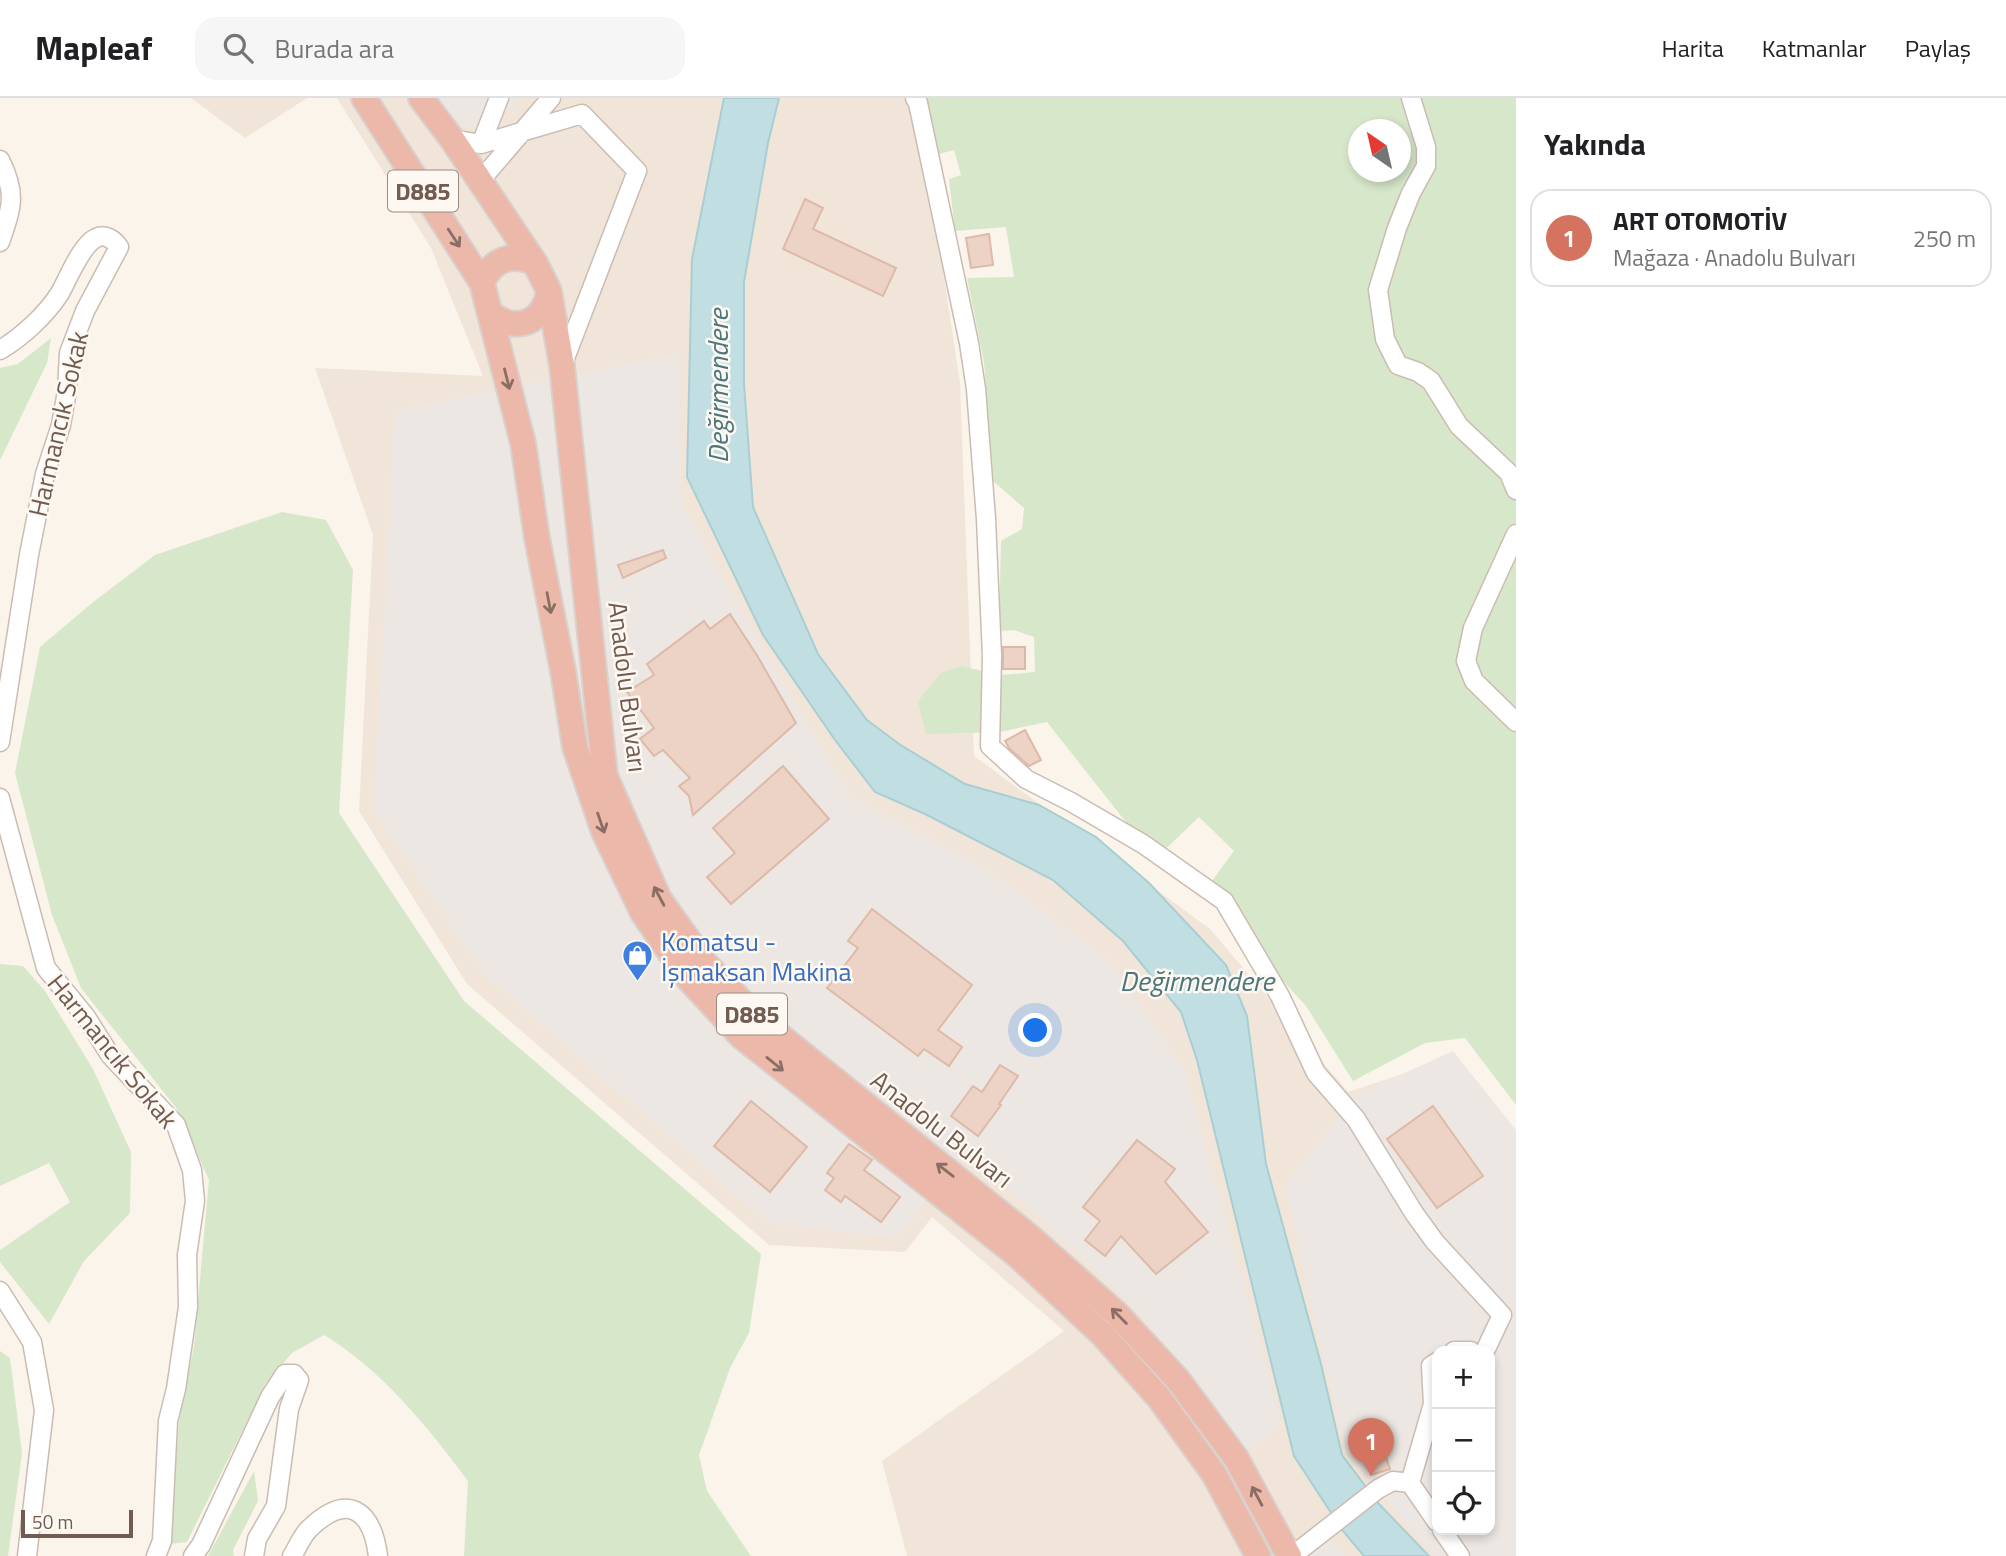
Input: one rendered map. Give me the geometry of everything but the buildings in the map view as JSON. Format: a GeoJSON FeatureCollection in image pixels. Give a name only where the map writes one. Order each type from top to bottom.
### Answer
{"type":"FeatureCollection","features":[{"type":"Feature","properties":{"kind":"highway","name":"Anadolu Bulvarı"},"geometry":{"type":"LineString","coordinates":[[364,98],[482,283],[523,443],[537,538],[575,747],[604,832],[643,913],[687,977],[741,1036],[1016,1254],[1102,1334],[1160,1399],[1214,1474],[1258,1556]]}},
{"type":"Feature","properties":{"kind":"highway","name":"Anadolu Bulvarı"},"geometry":{"type":"LineString","coordinates":[[421,98],[452,139],[535,263],[549,291],[562,366],[605,776],[659,900],[704,962],[755,1016],[1030,1237],[1117,1314],[1178,1380],[1236,1458],[1291,1556]]}},
{"type":"Feature","properties":{"kind":"highway"},"geometry":{"type":"LineString","coordinates":[[482,283],[494,264],[503,259],[526,258],[535,263]]}},
{"type":"Feature","properties":{"kind":"highway"},"geometry":{"type":"LineString","coordinates":[[490,313],[510,324],[522,324],[541,312],[549,291]]}},
{"type":"Feature","properties":{"kind":"street"},"geometry":{"type":"LineString","coordinates":[[481,144],[499,98]]}},
{"type":"Feature","properties":{"kind":"street"},"geometry":{"type":"LineString","coordinates":[[480,181],[551,98]]}},
{"type":"Feature","properties":{"kind":"street"},"geometry":{"type":"LineString","coordinates":[[915,98],[963,316],[976,389],[986,519],[992,656],[990,746],[1026,779],[1143,844],[1224,901],[1280,996],[1316,1073],[1356,1119],[1435,1242],[1502,1315],[1487,1346]]}},
{"type":"Feature","properties":{"kind":"street"},"geometry":{"type":"LineString","coordinates":[[1411,98],[1426,147],[1426,166],[1411,193],[1397,228],[1378,290],[1385,338],[1398,365],[1418,372],[1431,381],[1459,426],[1509,474],[1516,489]]}},
{"type":"Feature","properties":{"kind":"street"},"geometry":{"type":"LineString","coordinates":[[452,139],[481,144],[582,114],[637,171],[562,366]]}},
{"type":"Feature","properties":{"kind":"street"},"geometry":{"type":"LineString","coordinates":[[0,160],[13,197],[0,242]]}},
{"type":"Feature","properties":{"kind":"street","name":"Harmancık Sokak"},"geometry":{"type":"LineString","coordinates":[[0,350],[13,342],[58,296],[94,238],[103,236],[113,240],[119,247],[85,311],[69,353],[67,391],[61,425],[45,474],[29,555],[0,741]]}},
{"type":"Feature","properties":{"kind":"street"},"geometry":{"type":"LineString","coordinates":[[1516,534],[1473,628],[1466,661],[1474,681],[1516,722]]}},
{"type":"Feature","properties":{"kind":"street","name":"Harmancık Sokak"},"geometry":{"type":"LineString","coordinates":[[0,797],[46,968],[86,1017],[110,1055],[176,1125],[192,1170],[195,1201],[187,1255],[188,1307],[176,1389],[168,1421],[162,1541],[156,1556]]}},
{"type":"Feature","properties":{"kind":"street"},"geometry":{"type":"LineString","coordinates":[[0,1291],[32,1342],[44,1410],[27,1556]]}},
{"type":"Feature","properties":{"kind":"street"},"geometry":{"type":"LineString","coordinates":[[1432,1365],[1432,1385]]}},
{"type":"Feature","properties":{"kind":"street"},"geometry":{"type":"LineString","coordinates":[[193,1556],[201,1545],[270,1397],[285,1374],[294,1374],[299,1380],[289,1409],[276,1506],[257,1539],[254,1556]]}},
{"type":"Feature","properties":{"kind":"street"},"geometry":{"type":"LineString","coordinates":[[1410,1483],[1432,1407]]}},
{"type":"Feature","properties":{"kind":"street"},"geometry":{"type":"LineString","coordinates":[[1291,1556],[1378,1489],[1393,1481],[1410,1483],[1432,1515]]}},
{"type":"Feature","properties":{"kind":"street"},"geometry":{"type":"LineString","coordinates":[[292,1556],[308,1529],[342,1510],[356,1510],[364,1516],[376,1535],[379,1556]]}},
{"type":"Feature","properties":{"kind":"street"},"geometry":{"type":"LineString","coordinates":[[1445,1535],[1460,1556]]}},
{"type":"Feature","properties":{"kind":"shaded area"},"geometry":{"type":"Polygon","coordinates":[[[191,98],[307,98],[245,138],[191,98]]]}},
{"type":"Feature","properties":{"kind":"shaded area"},"geometry":{"type":"Polygon","coordinates":[[[337,98],[917,98],[960,383],[974,756],[1210,929],[1348,1092],[1455,1057],[1490,1346],[1432,1346],[1432,1535],[1495,1535],[1495,1384],[1516,1556],[907,1556],[882,1461],[1064,1331],[932,1217],[905,1252],[769,1245],[467,984],[359,811],[373,535],[315,368],[483,376],[431,248],[337,98]]]}},
{"type":"Feature","properties":{"kind":"shaded area"},"geometry":{"type":"Polygon","coordinates":[[[438,98],[520,98],[494,123],[469,127],[446,110],[438,98]]]}},
{"type":"Feature","properties":{"kind":"shaded area"},"geometry":{"type":"Polygon","coordinates":[[[679,354],[681,502],[742,614],[849,796],[987,870],[1109,961],[1184,1070],[1282,1425],[1246,1451],[1139,1311],[1023,1202],[963,1152],[897,1238],[769,1223],[483,973],[374,811],[395,411],[679,354]]]}},
{"type":"Feature","properties":{"kind":"shaded area"},"geometry":{"type":"Polygon","coordinates":[[[1453,1051],[1516,1130],[1516,1556],[1434,1556],[1347,1453],[1314,1319],[1286,1186],[1352,1097],[1453,1051]]]}},
{"type":"Feature","properties":{"kind":"shaded area"},"geometry":{"type":"Polygon","coordinates":[[[1334,1541],[1344,1556],[1273,1556],[1334,1541]]]}},
{"type":"Feature","properties":{"kind":"green space"},"geometry":{"type":"Polygon","coordinates":[[[923,98],[1516,98],[1516,1105],[1465,1038],[1425,1043],[1353,1081],[1306,1006],[1203,893],[1234,851],[1199,817],[1155,859],[1047,722],[1000,732],[926,734],[918,701],[941,673],[961,666],[1000,675],[1035,672],[1034,637],[1014,630],[999,631],[1001,541],[1022,529],[1024,508],[993,481],[984,362],[967,278],[1014,277],[1006,227],[955,231],[949,179],[961,175],[954,150],[939,154],[923,98]]]}},
{"type":"Feature","properties":{"kind":"green space"},"geometry":{"type":"Polygon","coordinates":[[[51,338],[47,363],[0,460],[0,368],[18,364],[51,338]]]}},
{"type":"Feature","properties":{"kind":"green space"},"geometry":{"type":"Polygon","coordinates":[[[282,512],[326,520],[353,570],[339,813],[464,1001],[761,1254],[749,1333],[730,1368],[699,1455],[707,1491],[751,1556],[464,1556],[468,1481],[403,1401],[366,1365],[324,1335],[292,1353],[266,1383],[187,1542],[169,1544],[179,1422],[194,1346],[209,1180],[177,1109],[81,988],[52,915],[15,773],[40,647],[155,555],[282,512]]]}},
{"type":"Feature","properties":{"kind":"green space"},"geometry":{"type":"Polygon","coordinates":[[[0,964],[23,966],[45,991],[93,1069],[131,1152],[130,1213],[84,1261],[49,1324],[0,1262],[0,1250],[70,1202],[49,1163],[0,1186],[0,964]]]}},
{"type":"Feature","properties":{"kind":"green space"},"geometry":{"type":"Polygon","coordinates":[[[0,1351],[10,1358],[22,1453],[8,1556],[0,1556],[0,1351]]]}},
{"type":"Feature","properties":{"kind":"green space"},"geometry":{"type":"Polygon","coordinates":[[[254,1471],[258,1501],[233,1550],[234,1556],[208,1556],[254,1471]]]}},
{"type":"Feature","properties":{"kind":"water","name":"Değirmendere"},"geometry":{"type":"Polygon","coordinates":[[[724,98],[779,98],[768,143],[744,282],[744,384],[753,507],[818,654],[867,720],[899,744],[965,784],[1039,805],[1096,837],[1149,883],[1226,965],[1247,1016],[1266,1164],[1321,1364],[1342,1455],[1379,1504],[1429,1556],[1364,1556],[1343,1531],[1294,1456],[1197,1060],[1181,1012],[1123,941],[1053,880],[925,814],[875,792],[835,740],[763,635],[687,477],[692,259],[724,98]]]}},
{"type":"Feature","properties":{"kind":"place","name":"Komatsu - İşmaksan Makina"},"geometry":{"type":"Point","coordinates":[638,983]}},
{"type":"Feature","properties":{"kind":"place","name":"ART OTOMOTİV"},"geometry":{"type":"Point","coordinates":[1371,1476]}}]}
